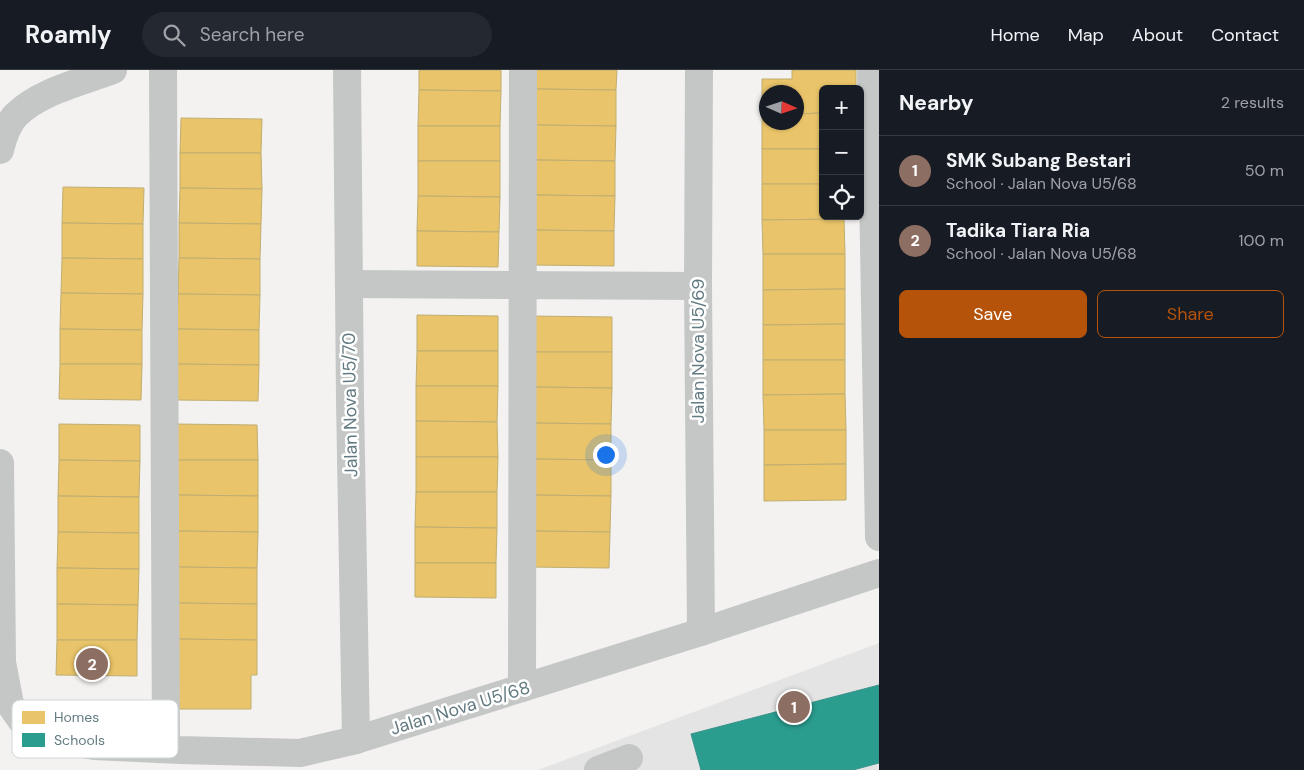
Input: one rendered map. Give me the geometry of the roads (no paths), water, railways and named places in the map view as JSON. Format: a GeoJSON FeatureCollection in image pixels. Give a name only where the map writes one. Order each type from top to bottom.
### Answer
{"type":"FeatureCollection","features":[{"type":"Feature","properties":{"kind":"street"},"geometry":{"type":"LineString","coordinates":[[0,150],[3,137],[15,116],[36,99],[113,70]]}},
{"type":"Feature","properties":{"kind":"street"},"geometry":{"type":"LineString","coordinates":[[163,70],[166,700]]}},
{"type":"Feature","properties":{"kind":"street","name":"Jalan Nova U5/70"},"geometry":{"type":"LineString","coordinates":[[348,70],[350,410],[356,740]]}},
{"type":"Feature","properties":{"kind":"street"},"geometry":{"type":"LineString","coordinates":[[522,688],[523,70]]}},
{"type":"Feature","properties":{"kind":"street","name":"Jalan Nova U5/69"},"geometry":{"type":"LineString","coordinates":[[699,70],[698,286],[701,632]]}},
{"type":"Feature","properties":{"kind":"street"},"geometry":{"type":"LineString","coordinates":[[871,70],[879,536]]}},
{"type":"Feature","properties":{"kind":"street"},"geometry":{"type":"LineString","coordinates":[[349,284],[698,286]]}},
{"type":"Feature","properties":{"kind":"street","name":"Jalan Nova U5/68"},"geometry":{"type":"LineString","coordinates":[[0,463],[2,662],[12,707]]}},
{"type":"Feature","properties":{"kind":"street","name":"Jalan Nova U5/68"},"geometry":{"type":"LineString","coordinates":[[178,749],[300,753],[356,740],[701,632],[879,573]]}},
{"type":"Feature","properties":{"kind":"street"},"geometry":{"type":"LineString","coordinates":[[598,770],[629,758]]}},
{"type":"Feature","properties":{"kind":"place","name":"Tadika Tiara Ria"},"geometry":{"type":"Point","coordinates":[92,664]}},
{"type":"Feature","properties":{"kind":"place","name":"SMK Subang Bestari"},"geometry":{"type":"Point","coordinates":[794,707]}}]}
